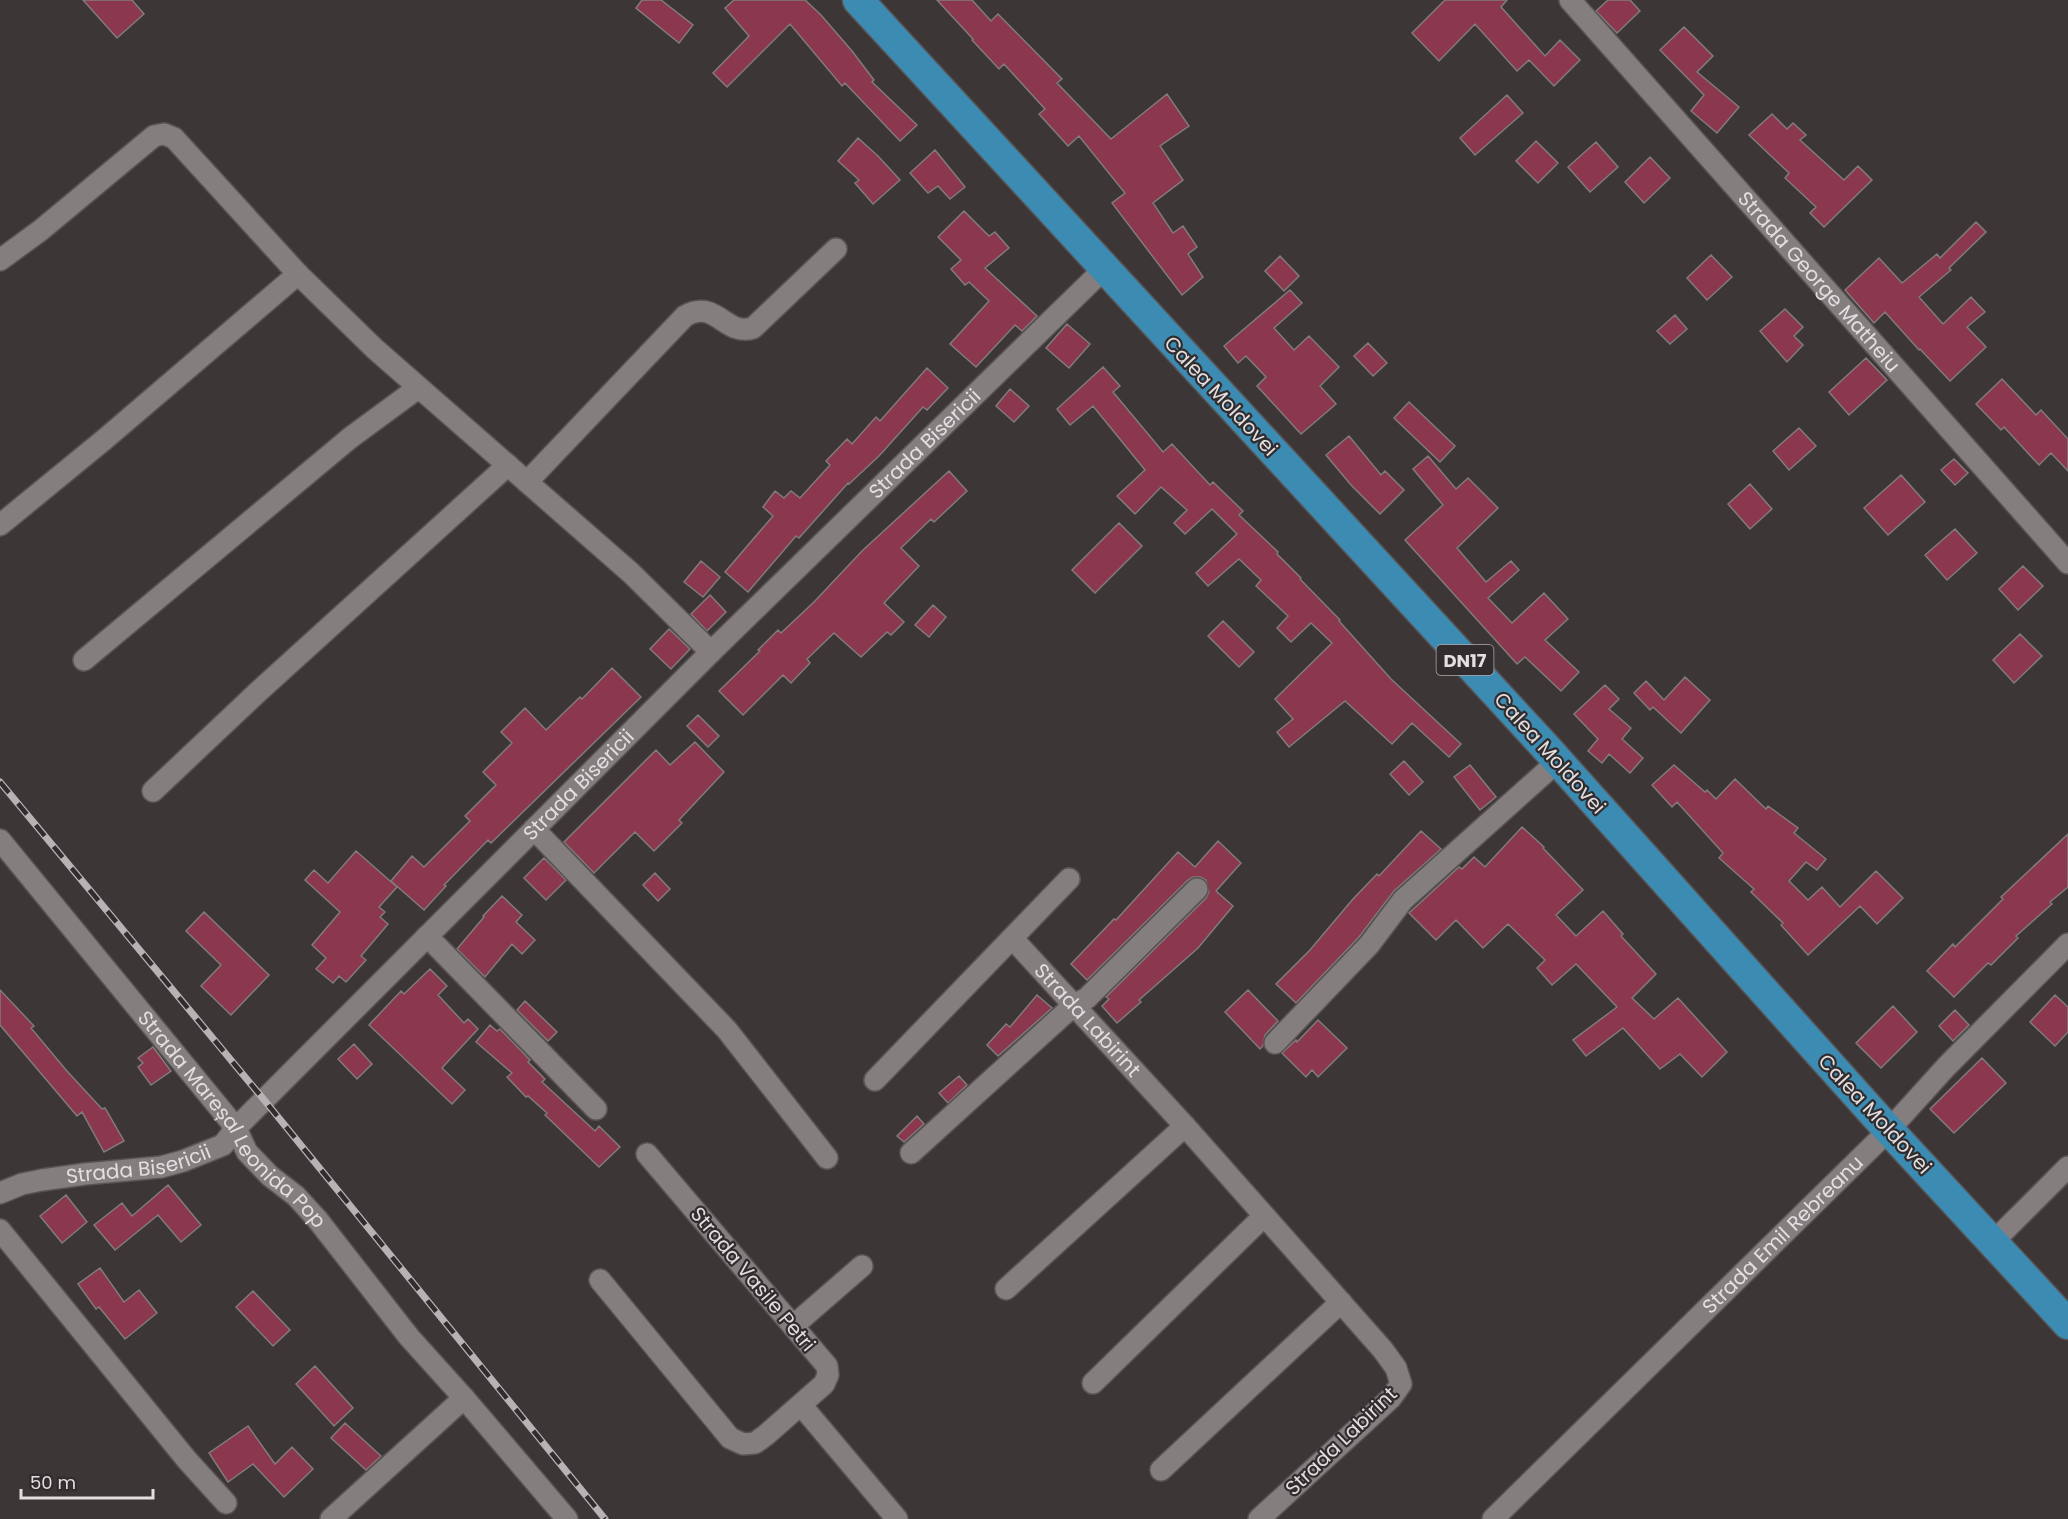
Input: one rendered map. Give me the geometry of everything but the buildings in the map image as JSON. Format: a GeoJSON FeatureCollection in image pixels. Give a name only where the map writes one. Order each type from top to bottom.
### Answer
{"type":"FeatureCollection","features":[{"type":"Feature","properties":{"kind":"highway","name":"Calea Moldovei"},"geometry":{"type":"LineString","coordinates":[[858,0],[1558,761],[1889,1130],[2068,1324]]}},
{"type":"Feature","properties":{"kind":"street","name":"Strada George Matheiu"},"geometry":{"type":"LineString","coordinates":[[1570,0],[2068,563]]}},
{"type":"Feature","properties":{"kind":"street"},"geometry":{"type":"LineString","coordinates":[[0,260],[41,231],[154,136],[164,134],[174,138],[298,274],[418,388],[631,573],[711,652]]}},
{"type":"Feature","properties":{"kind":"street"},"geometry":{"type":"LineString","coordinates":[[528,482],[685,316],[698,311],[710,311],[738,329],[753,328],[836,249]]}},
{"type":"Feature","properties":{"kind":"street","name":"Strada Bisericii"},"geometry":{"type":"LineString","coordinates":[[0,1193],[22,1184],[42,1180],[161,1167],[223,1145],[236,1128],[711,652],[1104,269]]}},
{"type":"Feature","properties":{"kind":"street"},"geometry":{"type":"LineString","coordinates":[[0,525],[105,439],[298,274]]}},
{"type":"Feature","properties":{"kind":"street"},"geometry":{"type":"LineString","coordinates":[[84,660],[350,438],[418,388]]}},
{"type":"Feature","properties":{"kind":"street"},"geometry":{"type":"LineString","coordinates":[[153,791],[259,691],[508,465]]}},
{"type":"Feature","properties":{"kind":"street"},"geometry":{"type":"LineString","coordinates":[[1275,1044],[1369,945],[1404,900],[1558,761]]}},
{"type":"Feature","properties":{"kind":"street"},"geometry":{"type":"LineString","coordinates":[[534,829],[727,1030],[827,1158]]}},
{"type":"Feature","properties":{"kind":"street","name":"Strada Mareșal Leonida Pop"},"geometry":{"type":"LineString","coordinates":[[0,840],[236,1128],[247,1152],[317,1218],[409,1337],[567,1519]]}},
{"type":"Feature","properties":{"kind":"street"},"geometry":{"type":"LineString","coordinates":[[875,1080],[1070,879]]}},
{"type":"Feature","properties":{"kind":"street"},"geometry":{"type":"LineString","coordinates":[[911,1154],[1074,1005],[1088,998],[1197,890]]}},
{"type":"Feature","properties":{"kind":"street"},"geometry":{"type":"LineString","coordinates":[[427,936],[596,1108]]}},
{"type":"Feature","properties":{"kind":"street","name":"Strada Labirint"},"geometry":{"type":"LineString","coordinates":[[1013,939],[1185,1126],[1341,1302],[1396,1368],[1401,1384],[1391,1398],[1259,1519]]}},
{"type":"Feature","properties":{"kind":"street","name":"Strada Emil Rebreanu"},"geometry":{"type":"LineString","coordinates":[[1493,1519],[1889,1130],[1946,1067],[2068,944]]}},
{"type":"Feature","properties":{"kind":"street"},"geometry":{"type":"LineString","coordinates":[[1006,1288],[1185,1126]]}},
{"type":"Feature","properties":{"kind":"street","name":"Strada Vasile Petri"},"geometry":{"type":"LineString","coordinates":[[600,1281],[730,1438],[743,1444],[754,1443],[766,1435],[824,1384],[828,1375],[827,1366],[647,1154]]}},
{"type":"Feature","properties":{"kind":"street"},"geometry":{"type":"LineString","coordinates":[[1994,1242],[2068,1167]]}},
{"type":"Feature","properties":{"kind":"street"},"geometry":{"type":"LineString","coordinates":[[1093,1383],[1264,1216]]}},
{"type":"Feature","properties":{"kind":"street"},"geometry":{"type":"LineString","coordinates":[[0,1230],[187,1460],[226,1503]]}},
{"type":"Feature","properties":{"kind":"street"},"geometry":{"type":"LineString","coordinates":[[793,1326],[862,1266]]}},
{"type":"Feature","properties":{"kind":"street"},"geometry":{"type":"LineString","coordinates":[[1161,1470],[1341,1302]]}},
{"type":"Feature","properties":{"kind":"street"},"geometry":{"type":"LineString","coordinates":[[331,1519],[464,1398]]}},
{"type":"Feature","properties":{"kind":"street"},"geometry":{"type":"LineString","coordinates":[[801,1405],[897,1519]]}},
{"type":"Feature","properties":{"kind":"railway"},"geometry":{"type":"LineString","coordinates":[[0,782],[265,1101],[605,1519]]}}]}
